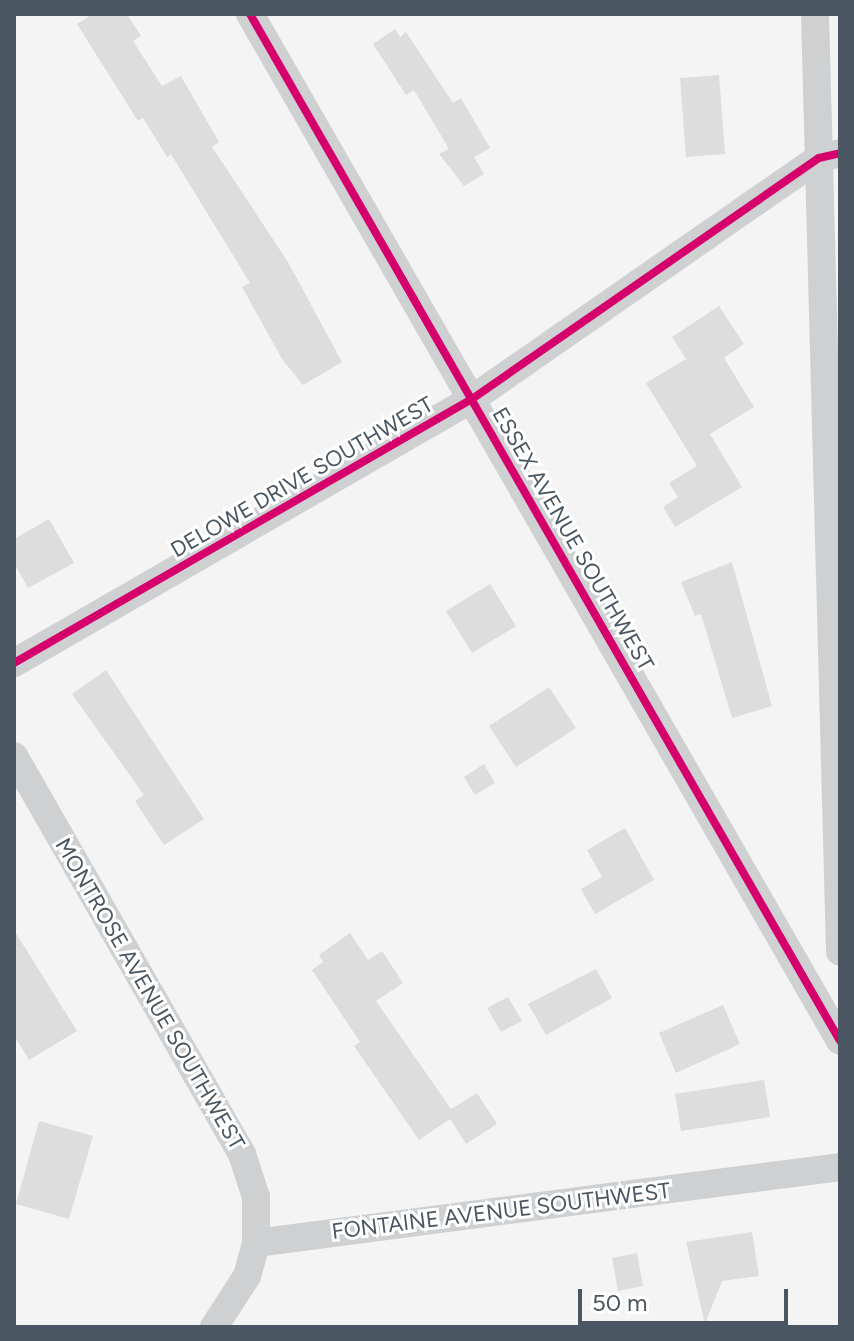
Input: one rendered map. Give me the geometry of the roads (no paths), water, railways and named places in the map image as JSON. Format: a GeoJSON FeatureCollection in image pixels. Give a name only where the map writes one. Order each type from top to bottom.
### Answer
{"type":"FeatureCollection","features":[{"type":"Feature","properties":{"kind":"street","name":"ESSEX AVENUE SOUTHWEST"},"geometry":{"type":"LineString","coordinates":[[250,14],[840,1041]]}},
{"type":"Feature","properties":{"kind":"street"},"geometry":{"type":"LineString","coordinates":[[815,14],[830,156],[840,952]]}},
{"type":"Feature","properties":{"kind":"street","name":"DELOWE DRIVE SOUTHWEST"},"geometry":{"type":"LineString","coordinates":[[14,663],[472,399],[830,156]]}},
{"type":"Feature","properties":{"kind":"street","name":"MONTROSE AVENUE SOUTHWEST"},"geometry":{"type":"LineString","coordinates":[[14,756],[242,1154],[256,1197],[256,1243]]}},
{"type":"Feature","properties":{"kind":"street","name":"FONTAINE AVENUE SOUTHWEST"},"geometry":{"type":"LineString","coordinates":[[256,1243],[840,1167]]}},
{"type":"Feature","properties":{"kind":"street"},"geometry":{"type":"LineString","coordinates":[[214,1327],[247,1276],[256,1243]]}}]}
